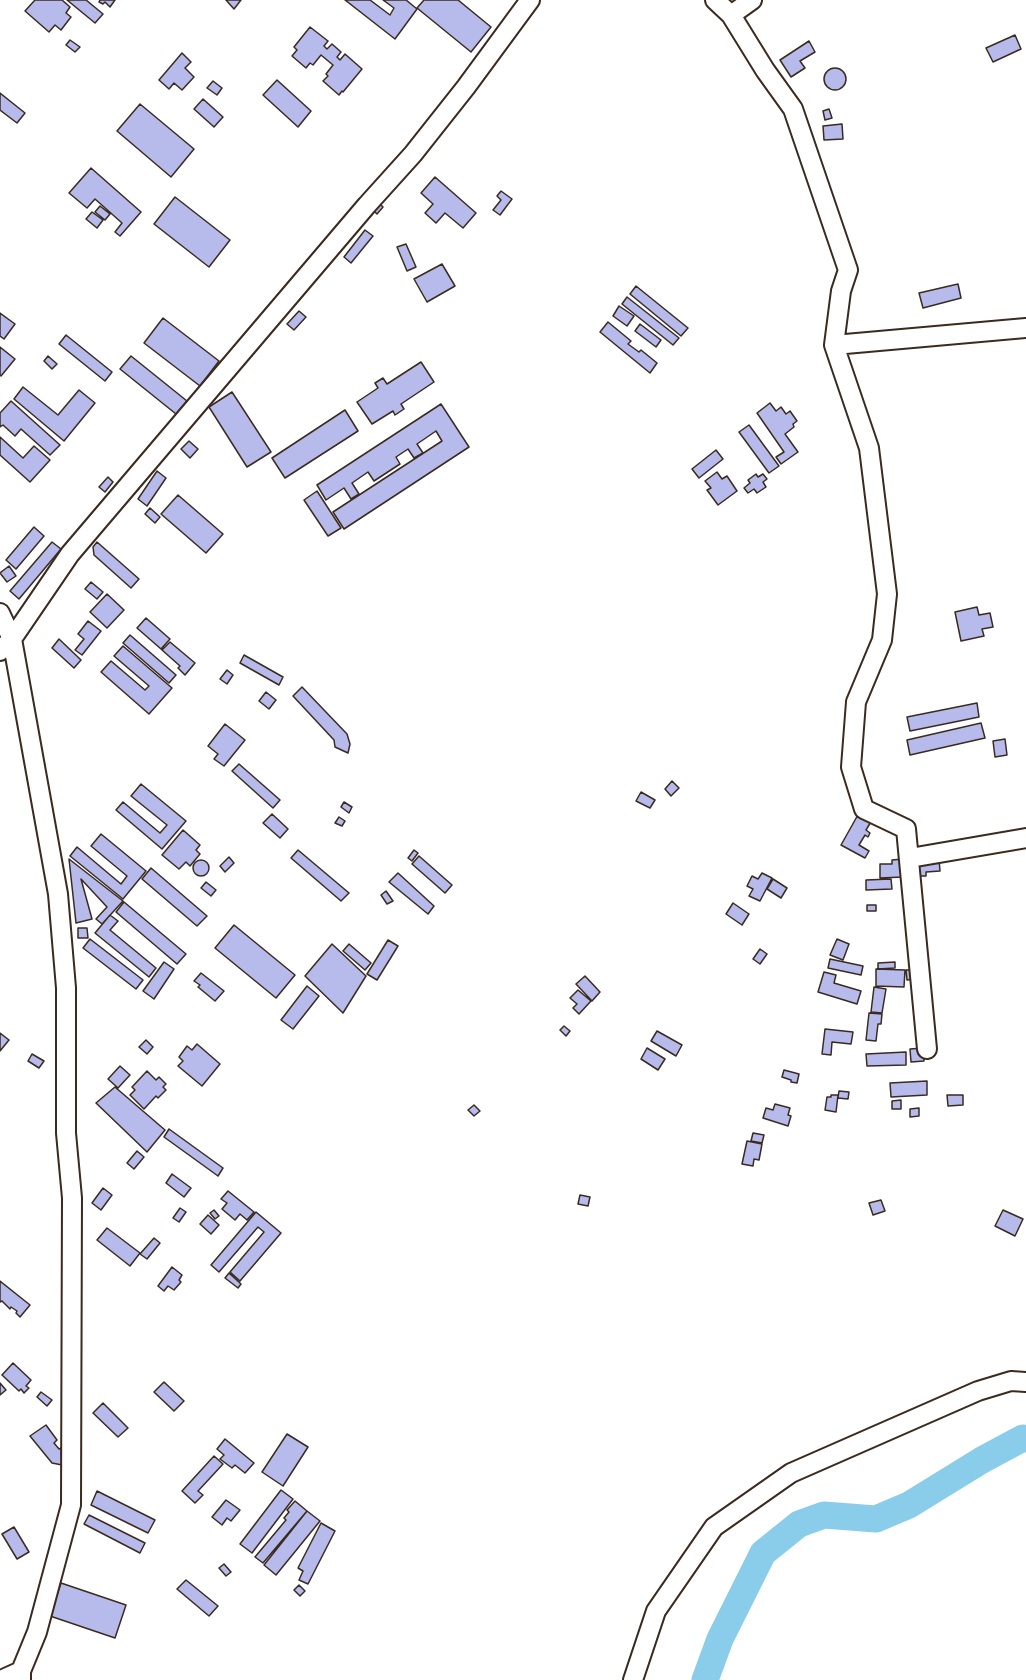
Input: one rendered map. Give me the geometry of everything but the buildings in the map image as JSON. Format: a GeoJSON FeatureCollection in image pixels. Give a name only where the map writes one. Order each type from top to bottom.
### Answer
{"type":"FeatureCollection","features":[{"type":"Feature","properties":{"kind":"street"},"geometry":{"type":"LineString","coordinates":[[6,645],[70,554],[413,154],[530,0]]}},
{"type":"Feature","properties":{"kind":"street"},"geometry":{"type":"LineString","coordinates":[[715,0],[730,15],[793,109],[848,270],[841,291],[834,345],[868,448],[887,594],[882,640],[856,702],[850,767],[864,809],[906,829],[927,1049]]}},
{"type":"Feature","properties":{"kind":"street"},"geometry":{"type":"LineString","coordinates":[[730,15],[752,0]]}},
{"type":"Feature","properties":{"kind":"street"},"geometry":{"type":"LineString","coordinates":[[834,345],[1026,328]]}},
{"type":"Feature","properties":{"kind":"street"},"geometry":{"type":"LineString","coordinates":[[0,614],[58,894],[66,988],[66,1133],[72,1198],[71,1505],[37,1632],[21,1676],[2,1680]]}},
{"type":"Feature","properties":{"kind":"street"},"geometry":{"type":"LineString","coordinates":[[910,858],[1026,838]]}},
{"type":"Feature","properties":{"kind":"street"},"geometry":{"type":"LineString","coordinates":[[633,1680],[656,1611],[714,1527],[791,1473],[978,1391],[1011,1381],[1026,1382]]}},
{"type":"Feature","properties":{"kind":"waterway"},"geometry":{"type":"LineString","coordinates":[[705,1680],[720,1639],[763,1553],[799,1524],[824,1515],[876,1519],[909,1505],[982,1460],[1023,1438],[1026,1439]]}}]}
